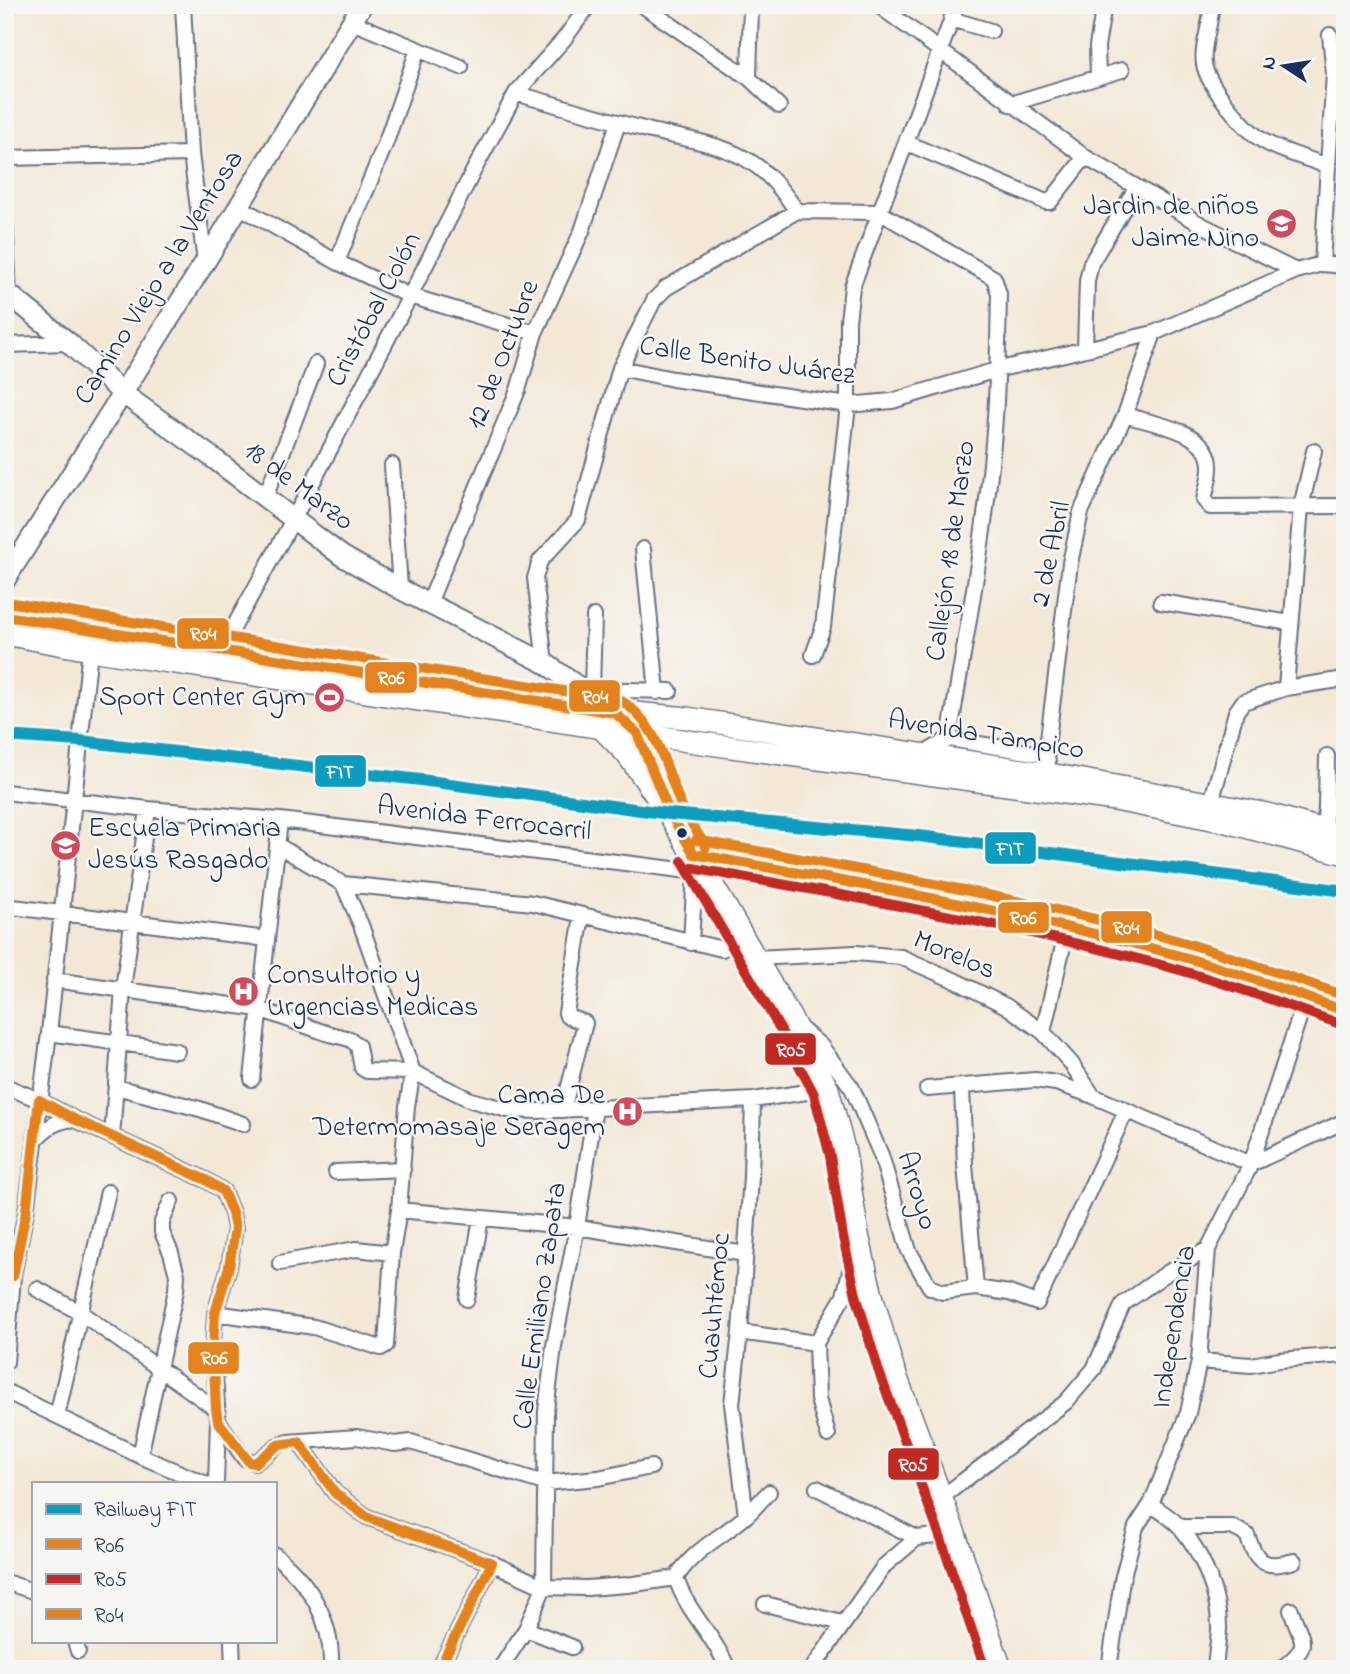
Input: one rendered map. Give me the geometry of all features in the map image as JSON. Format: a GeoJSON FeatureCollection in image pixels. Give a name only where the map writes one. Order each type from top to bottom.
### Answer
{"type":"FeatureCollection","features":[{"type":"Feature","properties":{"kind":"highway"},"geometry":{"type":"LineString","coordinates":[[586,696],[608,719],[628,754],[670,814],[698,866],[792,1022],[827,1089],[844,1153],[857,1235],[870,1292],[891,1365],[954,1534],[1000,1669]]}},
{"type":"Feature","properties":{"kind":"highway"},"geometry":{"type":"LineString","coordinates":[[608,719],[637,733],[652,764],[670,814]]}},
{"type":"Feature","properties":{"kind":"main road","name":"Camino Viejo a la Ventosa"},"geometry":{"type":"LineString","coordinates":[[5,580],[205,262],[357,13]]}},
{"type":"Feature","properties":{"kind":"main road","name":"18 de Marzo"},"geometry":{"type":"LineString","coordinates":[[7,292],[69,343],[122,393],[357,566],[544,663],[586,696]]}},
{"type":"Feature","properties":{"kind":"main road"},"geometry":{"type":"LineString","coordinates":[[5,616],[221,650],[277,669]]}},
{"type":"Feature","properties":{"kind":"main road"},"geometry":{"type":"LineString","coordinates":[[5,634],[90,650],[586,696]]}},
{"type":"Feature","properties":{"kind":"main road","name":"Avenida Tampico"},"geometry":{"type":"LineString","coordinates":[[277,669],[608,719],[687,718],[922,755],[1048,764],[1209,810],[1330,838],[1345,854]]}},
{"type":"Feature","properties":{"kind":"main road","name":"Avenida Tampico"},"geometry":{"type":"LineString","coordinates":[[637,733],[1115,800],[1209,810]]}},
{"type":"Feature","properties":{"kind":"street"},"geometry":{"type":"LineString","coordinates":[[183,5],[191,154],[205,262]]}},
{"type":"Feature","properties":{"kind":"street","name":"Cristóbal Colón"},"geometry":{"type":"LineString","coordinates":[[221,650],[293,520],[516,93],[564,39],[589,5]]}},
{"type":"Feature","properties":{"kind":"street"},"geometry":{"type":"LineString","coordinates":[[642,5],[749,78],[779,106]]}},
{"type":"Feature","properties":{"kind":"street"},"geometry":{"type":"LineString","coordinates":[[749,78],[751,5]]}},
{"type":"Feature","properties":{"kind":"street"},"geometry":{"type":"LineString","coordinates":[[878,5],[1085,158],[1202,225],[1296,271]]}},
{"type":"Feature","properties":{"kind":"street"},"geometry":{"type":"LineString","coordinates":[[1098,76],[1097,46],[1104,5]]}},
{"type":"Feature","properties":{"kind":"street"},"geometry":{"type":"LineString","coordinates":[[1212,5],[1203,62],[1207,77],[1247,127],[1266,143],[1328,166]]}},
{"type":"Feature","properties":{"kind":"street"},"geometry":{"type":"LineString","coordinates":[[813,655],[822,626],[848,405],[848,321],[852,287],[954,12],[991,31]]}},
{"type":"Feature","properties":{"kind":"street"},"geometry":{"type":"LineString","coordinates":[[357,13],[418,49],[461,67]]}},
{"type":"Feature","properties":{"kind":"street"},"geometry":{"type":"LineString","coordinates":[[1322,264],[1333,117],[1334,74],[1330,35]]}},
{"type":"Feature","properties":{"kind":"street"},"geometry":{"type":"LineString","coordinates":[[337,262],[386,142],[418,49]]}},
{"type":"Feature","properties":{"kind":"street"},"geometry":{"type":"LineString","coordinates":[[1010,104],[1122,70]]}},
{"type":"Feature","properties":{"kind":"street"},"geometry":{"type":"LineString","coordinates":[[516,93],[714,146],[743,157],[762,169],[782,189],[797,211],[879,212],[994,278],[999,294],[996,370]]}},
{"type":"Feature","properties":{"kind":"street","name":"12 de Octubre"},"geometry":{"type":"LineString","coordinates":[[429,603],[518,390],[535,333],[582,232],[618,122]]}},
{"type":"Feature","properties":{"kind":"street"},"geometry":{"type":"LineString","coordinates":[[907,143],[1046,202],[1050,202],[1085,158]]}},
{"type":"Feature","properties":{"kind":"street"},"geometry":{"type":"LineString","coordinates":[[5,158],[191,154]]}},
{"type":"Feature","properties":{"kind":"street"},"geometry":{"type":"LineString","coordinates":[[1085,348],[1087,281],[1091,263],[1136,188]]}},
{"type":"Feature","properties":{"kind":"street"},"geometry":{"type":"LineString","coordinates":[[237,206],[337,262],[410,296],[535,333]]}},
{"type":"Feature","properties":{"kind":"street","name":"Calle Benito Juárez"},"geometry":{"type":"LineString","coordinates":[[797,211],[666,288],[654,300],[620,368],[673,379],[848,405],[892,401],[996,370],[1154,333],[1296,271],[1322,264],[1345,266]]}},
{"type":"Feature","properties":{"kind":"street"},"geometry":{"type":"LineString","coordinates":[[5,220],[7,292]]}},
{"type":"Feature","properties":{"kind":"street","name":"2 de Abril"},"geometry":{"type":"LineString","coordinates":[[1048,764],[1070,563],[1081,512],[1125,415],[1154,333]]}},
{"type":"Feature","properties":{"kind":"street"},"geometry":{"type":"LineString","coordinates":[[5,345],[69,343]]}},
{"type":"Feature","properties":{"kind":"street"},"geometry":{"type":"LineString","coordinates":[[265,498],[316,364]]}},
{"type":"Feature","properties":{"kind":"street"},"geometry":{"type":"LineString","coordinates":[[544,663],[535,578],[540,561],[578,520],[620,368]]}},
{"type":"Feature","properties":{"kind":"street","name":"Callejón 18 de Marzo"},"geometry":{"type":"LineString","coordinates":[[949,739],[985,511],[996,415],[996,370]]}},
{"type":"Feature","properties":{"kind":"street"},"geometry":{"type":"LineString","coordinates":[[1125,415],[1193,436],[1204,446],[1210,468],[1204,500],[1210,507],[1345,506]]}},
{"type":"Feature","properties":{"kind":"street"},"geometry":{"type":"LineString","coordinates":[[1286,688],[1301,507],[1314,451]]}},
{"type":"Feature","properties":{"kind":"street"},"geometry":{"type":"LineString","coordinates":[[393,465],[400,589]]}},
{"type":"Feature","properties":{"kind":"street"},"geometry":{"type":"LineString","coordinates":[[594,616],[586,696],[664,691],[643,549]]}},
{"type":"Feature","properties":{"kind":"street"},"geometry":{"type":"LineString","coordinates":[[1161,602],[1290,623]]}},
{"type":"Feature","properties":{"kind":"street"},"geometry":{"type":"LineString","coordinates":[[6,1362],[9,1273],[26,1212],[36,1139],[90,650]]}},
{"type":"Feature","properties":{"kind":"street"},"geometry":{"type":"LineString","coordinates":[[1209,810],[1236,712],[1243,702],[1286,688],[1345,679]]}},
{"type":"Feature","properties":{"kind":"street"},"geometry":{"type":"LineString","coordinates":[[922,755],[949,739],[1048,764]]}},
{"type":"Feature","properties":{"kind":"street"},"geometry":{"type":"LineString","coordinates":[[1327,756],[1326,808],[1330,838]]}},
{"type":"Feature","properties":{"kind":"street","name":"Avenida Ferrocarril"},"geometry":{"type":"LineString","coordinates":[[5,792],[698,866]]}},
{"type":"Feature","properties":{"kind":"street"},"geometry":{"type":"LineString","coordinates":[[1326,808],[1345,808]]}},
{"type":"Feature","properties":{"kind":"street"},"geometry":{"type":"LineString","coordinates":[[113,1137],[123,989],[148,809]]}},
{"type":"Feature","properties":{"kind":"street"},"geometry":{"type":"LineString","coordinates":[[252,1079],[280,820]]}},
{"type":"Feature","properties":{"kind":"street"},"geometry":{"type":"LineString","coordinates":[[278,845],[343,884],[533,903],[722,949]]}},
{"type":"Feature","properties":{"kind":"street"},"geometry":{"type":"LineString","coordinates":[[691,943],[698,866],[826,878],[1174,954],[1345,1011]]}},
{"type":"Feature","properties":{"kind":"street"},"geometry":{"type":"LineString","coordinates":[[215,1312],[314,1327],[381,1348],[386,1345],[392,1253],[399,1210],[412,1072],[361,925],[343,884]]}},
{"type":"Feature","properties":{"kind":"street"},"geometry":{"type":"LineString","coordinates":[[5,906],[267,939]]}},
{"type":"Feature","properties":{"kind":"street"},"geometry":{"type":"LineString","coordinates":[[563,1110],[585,1023],[567,1016],[566,1013],[582,916]]}},
{"type":"Feature","properties":{"kind":"street"},"geometry":{"type":"LineString","coordinates":[[1043,1032],[1067,929]]}},
{"type":"Feature","properties":{"kind":"street","name":"Morelos"},"geometry":{"type":"LineString","coordinates":[[754,958],[856,953],[901,957],[1006,1006],[1043,1032],[1070,1063],[1093,1096]]}},
{"type":"Feature","properties":{"kind":"street"},"geometry":{"type":"LineString","coordinates":[[54,980],[259,1009],[350,1040],[358,1046],[362,1068],[367,1071],[412,1072],[471,1100],[508,1110],[563,1110],[753,1100],[827,1089]]}},
{"type":"Feature","properties":{"kind":"street","name":"Independencia"},"geometry":{"type":"LineString","coordinates":[[1109,1669],[1124,1566],[1136,1527],[1151,1504],[1188,1413],[1199,1361],[1208,1249],[1251,1164],[1306,998]]}},
{"type":"Feature","properties":{"kind":"street","name":"Arroyo"},"geometry":{"type":"LineString","coordinates":[[792,1022],[821,1046],[852,1088],[881,1156],[909,1251],[930,1287],[943,1292],[976,1288],[1009,1293],[1037,1303],[1126,1111]]}},
{"type":"Feature","properties":{"kind":"street"},"geometry":{"type":"LineString","coordinates":[[49,1033],[177,1051]]}},
{"type":"Feature","properties":{"kind":"street"},"geometry":{"type":"LineString","coordinates":[[927,1089],[1035,1080],[1056,1083],[1093,1096],[1251,1164],[1345,1121]]}},
{"type":"Feature","properties":{"kind":"street"},"geometry":{"type":"LineString","coordinates":[[5,1086],[206,1180],[223,1191],[235,1228],[229,1267],[215,1312],[213,1346],[217,1415],[216,1482]]}},
{"type":"Feature","properties":{"kind":"street"},"geometry":{"type":"LineString","coordinates":[[116,1087],[200,1109],[243,1124]]}},
{"type":"Feature","properties":{"kind":"street"},"geometry":{"type":"LineString","coordinates":[[962,1087],[965,1165],[976,1288]]}},
{"type":"Feature","properties":{"kind":"street","name":"Cuauhtémoc"},"geometry":{"type":"LineString","coordinates":[[746,1516],[732,1404],[751,1177],[753,1100]]}},
{"type":"Feature","properties":{"kind":"street","name":"Calle Emiliano Zapata"},"geometry":{"type":"LineString","coordinates":[[500,1669],[526,1629],[544,1587],[544,1483],[550,1369],[577,1227],[595,1108]]}},
{"type":"Feature","properties":{"kind":"street"},"geometry":{"type":"LineString","coordinates":[[36,1139],[57,1121],[74,1119]]}},
{"type":"Feature","properties":{"kind":"street"},"geometry":{"type":"LineString","coordinates":[[336,1172],[403,1169]]}},
{"type":"Feature","properties":{"kind":"street"},"geometry":{"type":"LineString","coordinates":[[57,1416],[108,1192]]}},
{"type":"Feature","properties":{"kind":"street"},"geometry":{"type":"LineString","coordinates":[[140,1456],[176,1290],[177,1275],[162,1233],[162,1222],[171,1201]]}},
{"type":"Feature","properties":{"kind":"street"},"geometry":{"type":"LineString","coordinates":[[399,1210],[577,1227],[745,1254]]}},
{"type":"Feature","properties":{"kind":"street"},"geometry":{"type":"LineString","coordinates":[[467,1299],[481,1218]]}},
{"type":"Feature","properties":{"kind":"street"},"geometry":{"type":"LineString","coordinates":[[828,1435],[818,1399],[816,1343],[849,1284],[857,1235]]}},
{"type":"Feature","properties":{"kind":"street"},"geometry":{"type":"LineString","coordinates":[[280,1263],[356,1249],[392,1253]]}},
{"type":"Feature","properties":{"kind":"street"},"geometry":{"type":"LineString","coordinates":[[941,1499],[1066,1402],[1094,1369],[1123,1304],[1167,1273],[1208,1249]]}},
{"type":"Feature","properties":{"kind":"street"},"geometry":{"type":"LineString","coordinates":[[37,1289],[82,1313],[217,1415],[249,1462],[255,1463],[278,1445],[357,1437],[395,1444],[411,1442],[544,1483],[597,1478],[651,1467]]}},
{"type":"Feature","properties":{"kind":"street"},"geometry":{"type":"LineString","coordinates":[[740,1332],[816,1343]]}},
{"type":"Feature","properties":{"kind":"street"},"geometry":{"type":"LineString","coordinates":[[1199,1361],[1251,1365],[1345,1355]]}},
{"type":"Feature","properties":{"kind":"street"},"geometry":{"type":"LineString","coordinates":[[5,1391],[140,1456],[202,1482]]}},
{"type":"Feature","properties":{"kind":"street"},"geometry":{"type":"LineString","coordinates":[[299,1442],[335,1493],[367,1517],[492,1563],[544,1587],[587,1588],[676,1578]]}},
{"type":"Feature","properties":{"kind":"street"},"geometry":{"type":"LineString","coordinates":[[817,1488],[917,1538],[954,1534]]}},
{"type":"Feature","properties":{"kind":"street"},"geometry":{"type":"LineString","coordinates":[[728,1669],[721,1651],[680,1591],[676,1578],[684,1565],[698,1552],[746,1516],[769,1492]]}},
{"type":"Feature","properties":{"kind":"street"},"geometry":{"type":"LineString","coordinates":[[1151,1504],[1181,1527],[1201,1563],[1217,1611],[1219,1629],[1215,1669]]}},
{"type":"Feature","properties":{"kind":"street"},"geometry":{"type":"LineString","coordinates":[[1181,1527],[1232,1527],[1247,1535],[1251,1548],[1261,1562],[1275,1566],[1294,1561]]}},
{"type":"Feature","properties":{"kind":"street"},"geometry":{"type":"LineString","coordinates":[[811,1669],[884,1566],[917,1538]]}},
{"type":"Feature","properties":{"kind":"street"},"geometry":{"type":"LineString","coordinates":[[276,1556],[291,1568],[317,1603],[331,1648],[331,1669]]}},
{"type":"Feature","properties":{"kind":"street"},"geometry":{"type":"LineString","coordinates":[[439,1669],[492,1563]]}},
{"type":"Feature","properties":{"kind":"street"},"geometry":{"type":"LineString","coordinates":[[5,1582],[32,1591]]}},
{"type":"Feature","properties":{"kind":"street"},"geometry":{"type":"LineString","coordinates":[[765,1604],[842,1623]]}},
{"type":"Feature","properties":{"kind":"street"},"geometry":{"type":"LineString","coordinates":[[1281,1669],[1301,1653],[1303,1644],[1291,1610]]}},
{"type":"Feature","properties":{"kind":"street"},"geometry":{"type":"LineString","coordinates":[[526,1629],[572,1647]]}},
{"type":"Feature","properties":{"kind":"street"},"geometry":{"type":"LineString","coordinates":[[232,1642],[233,1669]]}},
{"type":"Feature","properties":{"kind":"rail line","name":"FIT"},"geometry":{"type":"LineString","coordinates":[[5,736],[80,741],[421,780],[670,814],[919,836],[1345,891]]}},
{"type":"Feature","properties":{"kind":"transit line","name":"R04"},"geometry":{"type":"LineString","coordinates":[[7,602],[620,700],[633,710],[652,733],[681,805],[706,847]]}},
{"type":"Feature","properties":{"kind":"transit line","name":"R06"},"geometry":{"type":"LineString","coordinates":[[5,616],[615,713],[637,733],[670,814],[694,854]]}},
{"type":"Feature","properties":{"kind":"transit line","name":"R04"},"geometry":{"type":"LineString","coordinates":[[696,840],[939,885],[1120,925],[1200,947],[1345,996]]}},
{"type":"Feature","properties":{"kind":"transit line","name":"R06"},"geometry":{"type":"LineString","coordinates":[[694,854],[1054,924],[1173,954],[1345,1011]]}},
{"type":"Feature","properties":{"kind":"transit line","name":"R05"},"geometry":{"type":"LineString","coordinates":[[682,861],[780,1029],[814,1094],[830,1156],[843,1237],[856,1295],[878,1369],[941,1539],[985,1669]]}},
{"type":"Feature","properties":{"kind":"transit line","name":"R05"},"geometry":{"type":"LineString","coordinates":[[692,868],[1051,937],[1169,967],[1340,1024]]}},
{"type":"Feature","properties":{"kind":"transit line","name":"R06"},"geometry":{"type":"LineString","coordinates":[[13,1276],[26,1212],[39,1100],[206,1180],[223,1191]]}},
{"type":"Feature","properties":{"kind":"transit line","name":"R06"},"geometry":{"type":"LineString","coordinates":[[223,1191],[235,1228],[229,1267],[215,1313],[213,1346],[218,1421],[249,1462],[255,1463],[278,1445],[299,1442]]}},
{"type":"Feature","properties":{"kind":"transit line","name":"R06"},"geometry":{"type":"LineString","coordinates":[[299,1442],[335,1493],[367,1517],[492,1563]]}},
{"type":"Feature","properties":{"kind":"transit line","name":"R06"},"geometry":{"type":"LineString","coordinates":[[439,1669],[492,1563]]}},
{"type":"Feature","properties":{"kind":"place","name":"Jardin de niños Jaime Nino"},"geometry":{"type":"Point","coordinates":[1282,223]}},
{"type":"Feature","properties":{"kind":"place","name":"Sport Center Gym"},"geometry":{"type":"Point","coordinates":[329,698]}},
{"type":"Feature","properties":{"kind":"place","name":"Escuela Primaria Jesús Rasgado"},"geometry":{"type":"Point","coordinates":[65,845]}},
{"type":"Feature","properties":{"kind":"place","name":"Consultorio y Urgencias Medicas"},"geometry":{"type":"Point","coordinates":[244,992]}},
{"type":"Feature","properties":{"kind":"place","name":"Cama De Determomasaje Seragem"},"geometry":{"type":"Point","coordinates":[628,1112]}}]}
